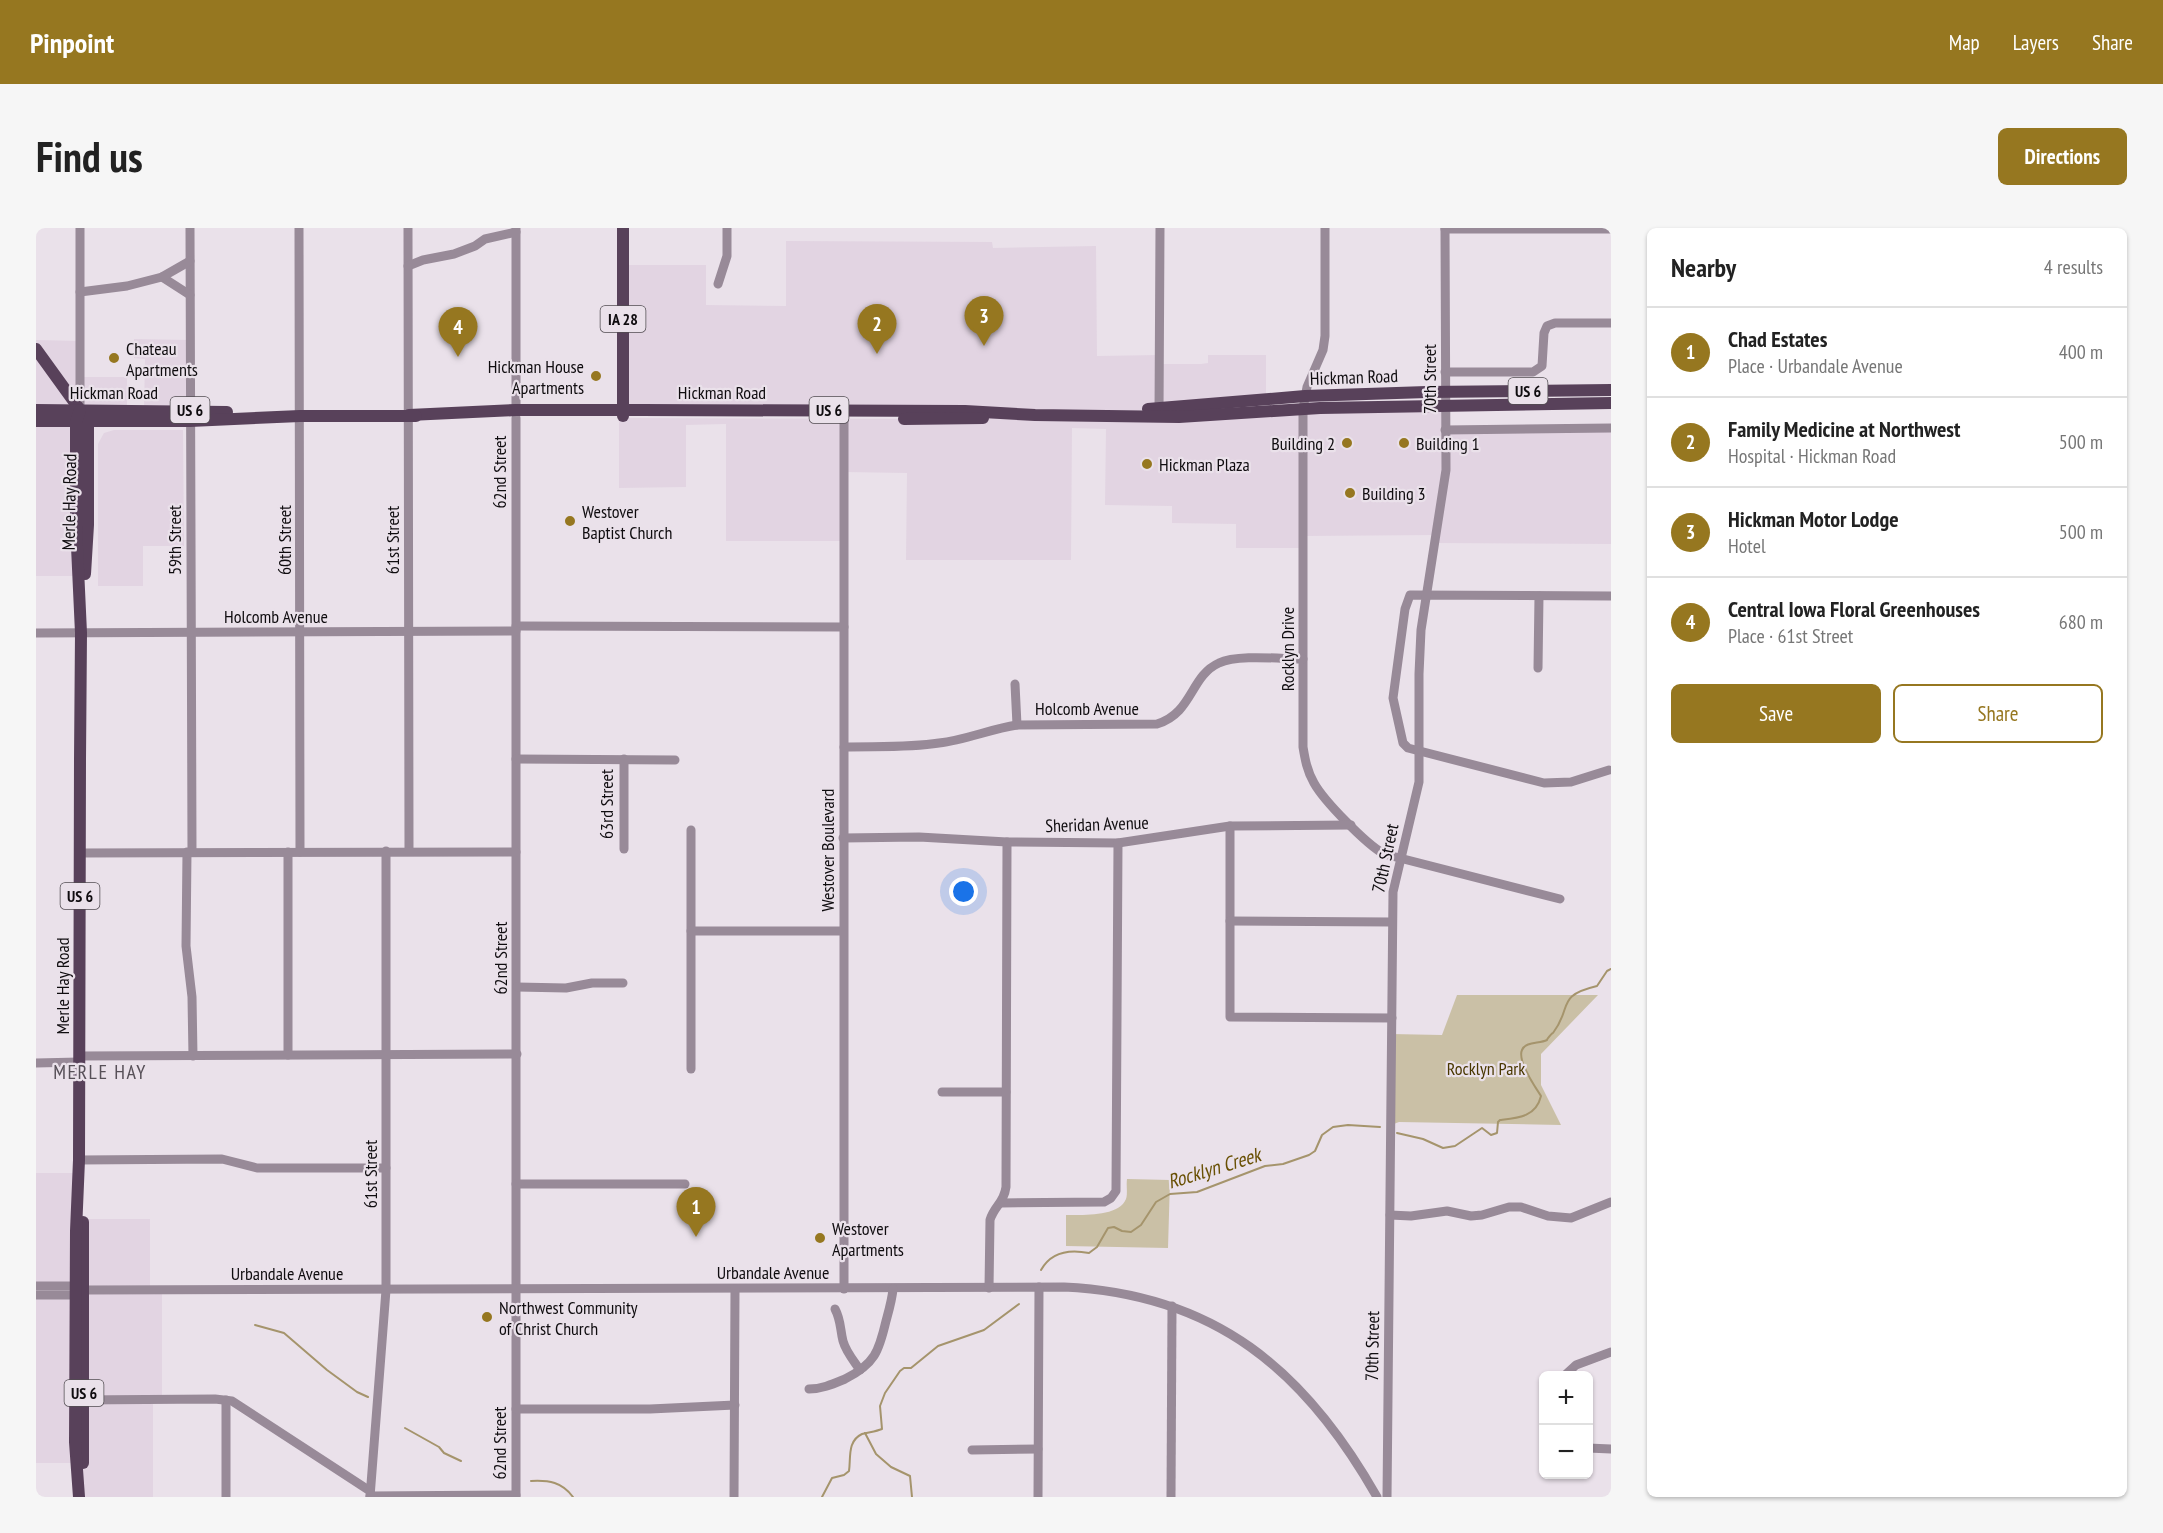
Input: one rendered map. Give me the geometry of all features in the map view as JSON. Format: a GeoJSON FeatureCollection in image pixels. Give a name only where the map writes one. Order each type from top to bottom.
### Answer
{"type":"FeatureCollection","features":[{"type":"Feature","properties":{"kind":"main road","name":"IA 28"},"geometry":{"type":"LineString","coordinates":[[622,228],[623,414]]}},
{"type":"Feature","properties":{"kind":"main road"},"geometry":{"type":"LineString","coordinates":[[36,349],[82,418]]}},
{"type":"Feature","properties":{"kind":"main road","name":"Hickman Road"},"geometry":{"type":"LineString","coordinates":[[36,422],[82,418],[190,415],[844,414],[965,411],[1035,415],[1099,415],[1445,392],[1611,390]]}},
{"type":"Feature","properties":{"kind":"main road","name":"Hickman Road"},"geometry":{"type":"LineString","coordinates":[[1304,403],[1445,405],[1611,403]]}},
{"type":"Feature","properties":{"kind":"main road","name":"Hickman Road"},"geometry":{"type":"LineString","coordinates":[[36,410],[111,421],[190,415]]}},
{"type":"Feature","properties":{"kind":"main road","name":"Merle Hay Road"},"geometry":{"type":"LineString","coordinates":[[81,633],[88,525],[88,454],[82,418]]}},
{"type":"Feature","properties":{"kind":"main road","name":"Merle Hay Road"},"geometry":{"type":"LineString","coordinates":[[79,1497],[84,1442],[80,1400],[78,1290],[83,1219],[79,1160],[81,633],[76,525],[82,418]]}},
{"type":"Feature","properties":{"kind":"main road","name":"US 6"},"geometry":{"type":"LineString","coordinates":[[88,454],[89,443],[95,430],[111,421]]}},
{"type":"Feature","properties":{"kind":"street","name":"Merle Hay Road"},"geometry":{"type":"LineString","coordinates":[[80,228],[82,418]]}},
{"type":"Feature","properties":{"kind":"street","name":"59th Street"},"geometry":{"type":"LineString","coordinates":[[190,228],[191,633],[186,946],[192,997],[193,1056]]}},
{"type":"Feature","properties":{"kind":"street","name":"60th Street"},"geometry":{"type":"LineString","coordinates":[[299,228],[300,852]]}},
{"type":"Feature","properties":{"kind":"street","name":"61st Street"},"geometry":{"type":"LineString","coordinates":[[408,228],[409,851]]}},
{"type":"Feature","properties":{"kind":"street"},"geometry":{"type":"LineString","coordinates":[[718,284],[727,256],[727,228]]}},
{"type":"Feature","properties":{"kind":"street"},"geometry":{"type":"LineString","coordinates":[[1159,412],[1160,228]]}},
{"type":"Feature","properties":{"kind":"street"},"geometry":{"type":"LineString","coordinates":[[1304,403],[1307,387],[1323,350],[1325,336],[1325,228]]}},
{"type":"Feature","properties":{"kind":"street"},"geometry":{"type":"LineString","coordinates":[[1445,228],[1611,229]]}},
{"type":"Feature","properties":{"kind":"street","name":"70th Street"},"geometry":{"type":"LineString","coordinates":[[1387,1497],[1391,922],[1393,892],[1419,782],[1421,630],[1446,470],[1445,228]]}},
{"type":"Feature","properties":{"kind":"street"},"geometry":{"type":"LineString","coordinates":[[408,266],[423,260],[454,255],[485,239],[516,230]]}},
{"type":"Feature","properties":{"kind":"street","name":"62nd Street"},"geometry":{"type":"LineString","coordinates":[[516,230],[516,1496]]}},
{"type":"Feature","properties":{"kind":"street"},"geometry":{"type":"LineString","coordinates":[[80,292],[127,286],[162,276],[190,261]]}},
{"type":"Feature","properties":{"kind":"street"},"geometry":{"type":"LineString","coordinates":[[162,276],[190,296]]}},
{"type":"Feature","properties":{"kind":"street"},"geometry":{"type":"LineString","coordinates":[[1445,372],[1539,370],[1542,366],[1545,328],[1551,323],[1611,323]]}},
{"type":"Feature","properties":{"kind":"street","name":"Rocklyn Drive"},"geometry":{"type":"LineString","coordinates":[[1304,403],[1303,747],[1306,767],[1318,789],[1374,848],[1400,859],[1560,899]]}},
{"type":"Feature","properties":{"kind":"street","name":"Westover Boulevard"},"geometry":{"type":"LineString","coordinates":[[844,414],[844,1289]]}},
{"type":"Feature","properties":{"kind":"street"},"geometry":{"type":"LineString","coordinates":[[1446,430],[1611,428]]}},
{"type":"Feature","properties":{"kind":"street"},"geometry":{"type":"LineString","coordinates":[[1609,770],[1571,782],[1544,783],[1408,748],[1403,742],[1393,698],[1407,600],[1410,595],[1611,596]]}},
{"type":"Feature","properties":{"kind":"street"},"geometry":{"type":"LineString","coordinates":[[1538,668],[1539,596]]}},
{"type":"Feature","properties":{"kind":"street","name":"Holcomb Avenue"},"geometry":{"type":"LineString","coordinates":[[36,633],[844,627]]}},
{"type":"Feature","properties":{"kind":"street","name":"Holcomb Avenue"},"geometry":{"type":"LineString","coordinates":[[844,747],[938,743],[974,737],[987,731],[1017,725],[1157,724],[1168,721],[1177,714],[1204,675],[1220,662],[1239,659],[1303,659]]}},
{"type":"Feature","properties":{"kind":"street"},"geometry":{"type":"LineString","coordinates":[[1015,684],[1017,725]]}},
{"type":"Feature","properties":{"kind":"street"},"geometry":{"type":"LineString","coordinates":[[516,759],[675,760]]}},
{"type":"Feature","properties":{"kind":"street","name":"63rd Street"},"geometry":{"type":"LineString","coordinates":[[624,759],[624,849]]}},
{"type":"Feature","properties":{"kind":"street","name":"Sheridan Avenue"},"geometry":{"type":"LineString","coordinates":[[843,838],[919,837],[1007,842],[1118,843],[1230,826],[1351,825]]}},
{"type":"Feature","properties":{"kind":"street"},"geometry":{"type":"LineString","coordinates":[[1230,826],[1230,1017],[1392,1018]]}},
{"type":"Feature","properties":{"kind":"street"},"geometry":{"type":"LineString","coordinates":[[691,830],[691,1069]]}},
{"type":"Feature","properties":{"kind":"street"},"geometry":{"type":"LineString","coordinates":[[989,1288],[990,1220],[992,1213],[1001,1203],[1006,1186],[1007,842]]}},
{"type":"Feature","properties":{"kind":"street"},"geometry":{"type":"LineString","coordinates":[[1001,1203],[1095,1203],[1111,1198],[1116,1191],[1118,843]]}},
{"type":"Feature","properties":{"kind":"street","name":"61st Street"},"geometry":{"type":"LineString","coordinates":[[370,1495],[386,1290],[386,851]]}},
{"type":"Feature","properties":{"kind":"street"},"geometry":{"type":"LineString","coordinates":[[288,852],[288,1055]]}},
{"type":"Feature","properties":{"kind":"street"},"geometry":{"type":"LineString","coordinates":[[80,853],[516,852]]}},
{"type":"Feature","properties":{"kind":"street"},"geometry":{"type":"LineString","coordinates":[[1230,921],[1391,922]]}},
{"type":"Feature","properties":{"kind":"street"},"geometry":{"type":"LineString","coordinates":[[692,931],[843,931]]}},
{"type":"Feature","properties":{"kind":"street"},"geometry":{"type":"LineString","coordinates":[[517,987],[566,988],[592,983],[622,983]]}},
{"type":"Feature","properties":{"kind":"street"},"geometry":{"type":"LineString","coordinates":[[36,1063],[79,1059],[193,1056],[517,1054]]}},
{"type":"Feature","properties":{"kind":"street"},"geometry":{"type":"LineString","coordinates":[[942,1092],[1006,1092]]}},
{"type":"Feature","properties":{"kind":"street"},"geometry":{"type":"LineString","coordinates":[[79,1160],[222,1159],[257,1168],[386,1168]]}},
{"type":"Feature","properties":{"kind":"street"},"geometry":{"type":"LineString","coordinates":[[516,1184],[685,1184]]}},
{"type":"Feature","properties":{"kind":"street"},"geometry":{"type":"LineString","coordinates":[[1390,1215],[1411,1216],[1447,1211],[1471,1216],[1509,1207],[1521,1207],[1548,1216],[1571,1218],[1611,1202]]}},
{"type":"Feature","properties":{"kind":"street","name":"Urbandale Avenue"},"geometry":{"type":"LineString","coordinates":[[36,1286],[78,1290],[1039,1287],[1094,1290],[1136,1296],[1172,1306],[1209,1321],[1260,1353],[1296,1385],[1328,1421],[1356,1460],[1377,1497]]}},
{"type":"Feature","properties":{"kind":"street"},"geometry":{"type":"LineString","coordinates":[[1038,1497],[1039,1287]]}},
{"type":"Feature","properties":{"kind":"street"},"geometry":{"type":"LineString","coordinates":[[809,1389],[834,1384],[870,1363],[880,1347],[893,1288]]}},
{"type":"Feature","properties":{"kind":"street"},"geometry":{"type":"LineString","coordinates":[[734,1497],[735,1289]]}},
{"type":"Feature","properties":{"kind":"street","name":"Urbandale Avenue"},"geometry":{"type":"LineString","coordinates":[[36,1295],[78,1290]]}},
{"type":"Feature","properties":{"kind":"street"},"geometry":{"type":"LineString","coordinates":[[1171,1497],[1172,1306]]}},
{"type":"Feature","properties":{"kind":"street"},"geometry":{"type":"LineString","coordinates":[[835,1309],[841,1322],[843,1342],[860,1370]]}},
{"type":"Feature","properties":{"kind":"street"},"geometry":{"type":"LineString","coordinates":[[1569,1371],[1576,1365],[1611,1352]]}},
{"type":"Feature","properties":{"kind":"street"},"geometry":{"type":"LineString","coordinates":[[80,1400],[226,1400],[237,1403],[370,1495],[516,1496]]}},
{"type":"Feature","properties":{"kind":"street"},"geometry":{"type":"LineString","coordinates":[[226,1400],[226,1497]]}},
{"type":"Feature","properties":{"kind":"street"},"geometry":{"type":"LineString","coordinates":[[516,1409],[650,1409],[735,1405]]}},
{"type":"Feature","properties":{"kind":"street"},"geometry":{"type":"LineString","coordinates":[[1593,1448],[1611,1449]]}},
{"type":"Feature","properties":{"kind":"street"},"geometry":{"type":"LineString","coordinates":[[972,1450],[1038,1449]]}},
{"type":"Feature","properties":{"kind":"shaded area"},"geometry":{"type":"Polygon","coordinates":[[[786,241],[992,242],[993,248],[1096,246],[1097,356],[1160,355],[1160,364],[1201,364],[1208,363],[1208,355],[1266,355],[1266,400],[1104,414],[1445,405],[1445,429],[1611,428],[1611,544],[1436,543],[1436,535],[1304,536],[1303,548],[1236,548],[1236,524],[1172,523],[1172,506],[1105,505],[1106,429],[1072,428],[1071,560],[906,560],[907,473],[844,472],[844,541],[726,541],[726,424],[686,425],[686,487],[619,488],[619,418],[969,419],[1009,417],[623,410],[623,265],[706,265],[706,305],[786,306],[786,241]]]}},
{"type":"Feature","properties":{"kind":"shaded area"},"geometry":{"type":"Polygon","coordinates":[[[134,339],[190,340],[190,410],[144,410],[145,359],[134,358],[134,339]]]}},
{"type":"Feature","properties":{"kind":"shaded area"},"geometry":{"type":"Polygon","coordinates":[[[36,340],[80,341],[80,377],[127,377],[127,410],[36,410],[36,340]]]}},
{"type":"Feature","properties":{"kind":"shaded area"},"geometry":{"type":"Polygon","coordinates":[[[36,421],[76,422],[78,576],[36,576],[36,421]]]}},
{"type":"Feature","properties":{"kind":"shaded area"},"geometry":{"type":"Polygon","coordinates":[[[114,430],[183,430],[184,546],[143,546],[143,586],[98,586],[98,444],[104,433],[114,430]]]}},
{"type":"Feature","properties":{"kind":"shaded area"},"geometry":{"type":"Polygon","coordinates":[[[36,1173],[78,1173],[76,1286],[36,1286],[36,1173]]]}},
{"type":"Feature","properties":{"kind":"shaded area"},"geometry":{"type":"Polygon","coordinates":[[[83,1219],[150,1219],[150,1289],[162,1289],[162,1399],[153,1400],[153,1497],[80,1497],[83,1219]]]}},
{"type":"Feature","properties":{"kind":"shaded area"},"geometry":{"type":"Polygon","coordinates":[[[36,1295],[75,1295],[76,1463],[36,1463],[36,1295]]]}},
{"type":"Feature","properties":{"kind":"green space","name":"Rocklyn Park"},"geometry":{"type":"Polygon","coordinates":[[[1457,995],[1598,995],[1541,1054],[1541,1085],[1561,1125],[1399,1122],[1391,1125],[1391,1034],[1442,1035],[1457,995]]]}},
{"type":"Feature","properties":{"kind":"green space"},"geometry":{"type":"Polygon","coordinates":[[[1127,1179],[1170,1180],[1168,1248],[1066,1246],[1066,1215],[1099,1214],[1116,1209],[1126,1199],[1127,1179]]]}},
{"type":"Feature","properties":{"kind":"waterway","name":"Rocklyn Creek"},"geometry":{"type":"LineString","coordinates":[[1397,1133],[1423,1139],[1443,1148],[1455,1146],[1482,1128],[1491,1135],[1497,1133],[1500,1120],[1520,1117],[1531,1112],[1539,1103],[1541,1096],[1524,1067],[1522,1050],[1530,1044],[1547,1040],[1559,1024],[1570,998],[1597,986],[1607,971],[1611,969]]}},
{"type":"Feature","properties":{"kind":"waterway","name":"Rocklyn Creek"},"geometry":{"type":"LineString","coordinates":[[1041,1270],[1050,1259],[1061,1253],[1074,1251],[1089,1253],[1097,1247],[1108,1228],[1114,1227],[1131,1232],[1141,1225],[1156,1202],[1170,1194],[1197,1192],[1265,1166],[1283,1164],[1309,1155],[1315,1151],[1322,1135],[1333,1127],[1348,1125],[1380,1127]]}},
{"type":"Feature","properties":{"kind":"waterway","name":"Rocklyn Creek"},"geometry":{"type":"LineString","coordinates":[[822,1497],[832,1478],[849,1471],[852,1445],[857,1437],[882,1429],[880,1406],[885,1393],[900,1371],[904,1368],[911,1368],[938,1346],[984,1330],[1019,1304]]}},
{"type":"Feature","properties":{"kind":"waterway"},"geometry":{"type":"LineString","coordinates":[[255,1325],[284,1333],[327,1370],[357,1392],[368,1397]]}},
{"type":"Feature","properties":{"kind":"waterway"},"geometry":{"type":"LineString","coordinates":[[405,1428],[461,1461]]}},
{"type":"Feature","properties":{"kind":"waterway"},"geometry":{"type":"LineString","coordinates":[[865,1433],[876,1454],[891,1467],[910,1476],[912,1497]]}},
{"type":"Feature","properties":{"kind":"waterway"},"geometry":{"type":"LineString","coordinates":[[531,1481],[555,1483],[573,1497]]}},
{"type":"Feature","properties":{"kind":"place","name":"Hickman Motor Lodge"},"geometry":{"type":"Point","coordinates":[984,346]}},
{"type":"Feature","properties":{"kind":"place","name":"Family Medicine at Northwest"},"geometry":{"type":"Point","coordinates":[877,354]}},
{"type":"Feature","properties":{"kind":"place","name":"Central Iowa Floral Greenhouses"},"geometry":{"type":"Point","coordinates":[458,357]}},
{"type":"Feature","properties":{"kind":"place","name":"Chateau Apartments"},"geometry":{"type":"Point","coordinates":[114,358]}},
{"type":"Feature","properties":{"kind":"place","name":"Hickman House Apartments"},"geometry":{"type":"Point","coordinates":[596,376]}},
{"type":"Feature","properties":{"kind":"place","name":"Building 2"},"geometry":{"type":"Point","coordinates":[1347,443]}},
{"type":"Feature","properties":{"kind":"place","name":"Building 1"},"geometry":{"type":"Point","coordinates":[1404,443]}},
{"type":"Feature","properties":{"kind":"place","name":"Hickman Plaza"},"geometry":{"type":"Point","coordinates":[1147,464]}},
{"type":"Feature","properties":{"kind":"place","name":"Building 3"},"geometry":{"type":"Point","coordinates":[1350,493]}},
{"type":"Feature","properties":{"kind":"place","name":"Westover Baptist Church"},"geometry":{"type":"Point","coordinates":[570,521]}},
{"type":"Feature","properties":{"kind":"place","name":"Chad Estates"},"geometry":{"type":"Point","coordinates":[696,1237]}},
{"type":"Feature","properties":{"kind":"place","name":"Westover Apartments"},"geometry":{"type":"Point","coordinates":[820,1238]}},
{"type":"Feature","properties":{"kind":"place","name":"Northwest Community of Christ Church"},"geometry":{"type":"Point","coordinates":[487,1317]}},
{"type":"Feature","properties":{"kind":"district","name":"MERLE HAY"},"geometry":{"type":"Point","coordinates":[100,1072]}}]}
